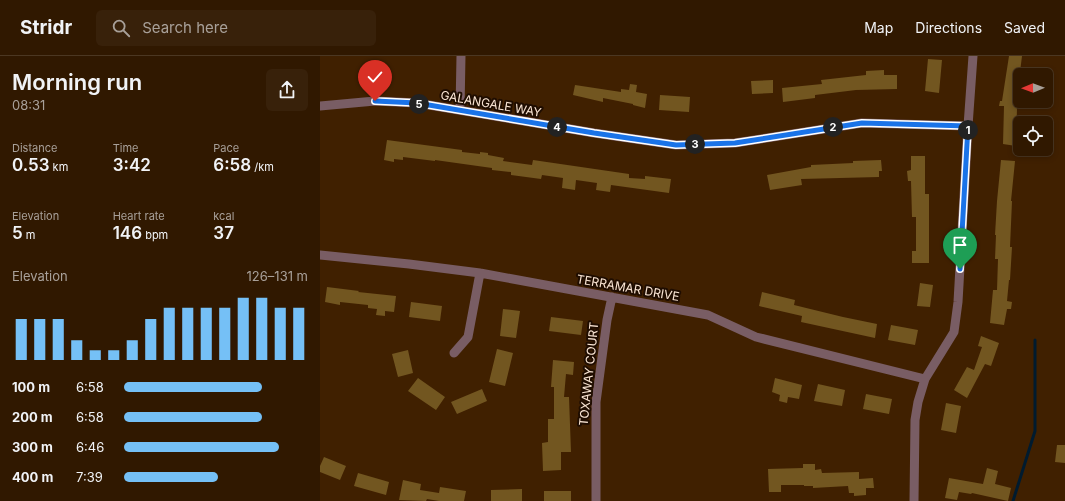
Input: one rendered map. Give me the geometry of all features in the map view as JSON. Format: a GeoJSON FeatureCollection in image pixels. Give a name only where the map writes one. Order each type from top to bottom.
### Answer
{"type":"FeatureCollection","features":[{"type":"Feature","properties":{"kind":"street"},"geometry":{"type":"LineString","coordinates":[[460,110],[461,56]]}},
{"type":"Feature","properties":{"kind":"street"},"geometry":{"type":"LineString","coordinates":[[914,501],[915,420],[925,379],[954,332],[958,302],[973,56]]}},
{"type":"Feature","properties":{"kind":"street","name":"GALANGALE WAY"},"geometry":{"type":"LineString","coordinates":[[320,106],[375,101],[417,103],[594,133],[676,145],[735,143],[862,123],[968,126]]}},
{"type":"Feature","properties":{"kind":"street","name":"TERRAMAR DRIVE"},"geometry":{"type":"LineString","coordinates":[[320,255],[410,264],[480,274],[708,315],[756,337],[925,379]]}},
{"type":"Feature","properties":{"kind":"street"},"geometry":{"type":"LineString","coordinates":[[454,353],[468,337],[480,274]]}},
{"type":"Feature","properties":{"kind":"street","name":"TOXAWAY COURT"},"geometry":{"type":"LineString","coordinates":[[596,501],[596,402],[607,320],[612,297]]}},
{"type":"Feature","properties":{"kind":"building"},"geometry":{"type":"Polygon","coordinates":[[[1009,56],[1022,56],[1020,68],[1013,68],[1013,108],[1017,108],[1017,116],[1013,116],[1013,146],[1003,144],[1004,106],[999,106],[1000,101],[1002,101],[1009,56]]]}},
{"type":"Feature","properties":{"kind":"building"},"geometry":{"type":"Polygon","coordinates":[[[928,59],[942,60],[939,93],[925,91],[928,59]]]}},
{"type":"Feature","properties":{"kind":"building"},"geometry":{"type":"Polygon","coordinates":[[[884,70],[884,75],[897,75],[897,89],[856,90],[815,95],[815,98],[783,102],[782,88],[822,84],[821,80],[866,75],[866,71],[884,70]]]}},
{"type":"Feature","properties":{"kind":"building"},"geometry":{"type":"Polygon","coordinates":[[[773,80],[773,93],[752,94],[751,81],[773,80]]]}},
{"type":"Feature","properties":{"kind":"building"},"geometry":{"type":"Polygon","coordinates":[[[630,84],[637,85],[636,92],[647,94],[645,108],[603,98],[603,102],[573,95],[575,85],[621,92],[621,89],[629,90],[630,84]]]}},
{"type":"Feature","properties":{"kind":"building"},"geometry":{"type":"Polygon","coordinates":[[[660,95],[690,97],[689,112],[659,110],[660,95]]]}},
{"type":"Feature","properties":{"kind":"building"},"geometry":{"type":"Polygon","coordinates":[[[387,140],[462,150],[462,152],[480,154],[480,152],[488,153],[488,155],[504,158],[503,161],[532,165],[533,160],[629,174],[629,178],[645,179],[645,176],[671,179],[669,193],[611,185],[610,192],[596,190],[597,183],[576,180],[575,190],[562,188],[563,178],[542,175],[541,179],[511,175],[511,172],[492,170],[492,168],[435,160],[403,157],[403,160],[394,159],[394,162],[384,160],[387,140]]]}},
{"type":"Feature","properties":{"kind":"building"},"geometry":{"type":"Polygon","coordinates":[[[911,156],[925,156],[925,194],[929,194],[929,263],[912,263],[912,251],[916,251],[916,217],[912,217],[911,181],[908,181],[907,171],[911,170],[911,156]]]}},
{"type":"Feature","properties":{"kind":"building"},"geometry":{"type":"Polygon","coordinates":[[[881,160],[882,171],[879,171],[879,177],[801,179],[802,185],[770,190],[767,175],[811,167],[811,165],[881,160]]]}},
{"type":"Feature","properties":{"kind":"building"},"geometry":{"type":"Polygon","coordinates":[[[1001,160],[1015,161],[1011,201],[1010,247],[1012,247],[1007,301],[1012,302],[1011,309],[1007,309],[1004,325],[990,323],[993,290],[997,290],[998,259],[995,259],[995,235],[1001,160]]]}},
{"type":"Feature","properties":{"kind":"building"},"geometry":{"type":"Polygon","coordinates":[[[920,283],[933,285],[930,307],[917,306],[920,283]]]}},
{"type":"Feature","properties":{"kind":"building"},"geometry":{"type":"Polygon","coordinates":[[[327,287],[396,296],[394,312],[385,311],[385,316],[376,315],[377,309],[368,308],[368,305],[340,302],[340,305],[325,302],[327,287]]]}},
{"type":"Feature","properties":{"kind":"building"},"geometry":{"type":"Polygon","coordinates":[[[762,292],[795,300],[794,305],[877,324],[875,338],[801,322],[802,316],[759,306],[762,292]]]}},
{"type":"Feature","properties":{"kind":"building"},"geometry":{"type":"Polygon","coordinates":[[[411,302],[442,306],[440,321],[409,317],[411,302]]]}},
{"type":"Feature","properties":{"kind":"building"},"geometry":{"type":"Polygon","coordinates":[[[503,309],[520,311],[516,338],[500,336],[503,309]]]}},
{"type":"Feature","properties":{"kind":"building"},"geometry":{"type":"Polygon","coordinates":[[[551,317],[583,321],[581,335],[549,331],[551,317]]]}},
{"type":"Feature","properties":{"kind":"building"},"geometry":{"type":"Polygon","coordinates":[[[891,325],[918,330],[915,345],[888,340],[891,325]]]}},
{"type":"Feature","properties":{"kind":"building"},"geometry":{"type":"Polygon","coordinates":[[[981,336],[999,343],[991,366],[985,364],[967,398],[954,390],[967,367],[974,370],[982,347],[978,346],[981,336]]]}},
{"type":"Feature","properties":{"kind":"building"},"geometry":{"type":"Polygon","coordinates":[[[497,349],[513,353],[505,386],[489,382],[497,349]]]}},
{"type":"Feature","properties":{"kind":"building"},"geometry":{"type":"Polygon","coordinates":[[[408,350],[413,373],[398,377],[392,354],[408,350]]]}},
{"type":"Feature","properties":{"kind":"building"},"geometry":{"type":"Polygon","coordinates":[[[553,360],[574,362],[573,375],[566,374],[564,397],[569,397],[571,452],[561,452],[561,470],[543,471],[542,443],[548,442],[548,419],[554,419],[554,387],[551,387],[553,360]]]}},
{"type":"Feature","properties":{"kind":"building"},"geometry":{"type":"Polygon","coordinates":[[[418,378],[445,397],[436,410],[408,391],[418,378]]]}},
{"type":"Feature","properties":{"kind":"building"},"geometry":{"type":"Polygon","coordinates":[[[775,378],[802,385],[799,399],[788,397],[787,403],[779,401],[780,395],[772,392],[775,378]]]}},
{"type":"Feature","properties":{"kind":"building"},"geometry":{"type":"Polygon","coordinates":[[[818,384],[845,390],[842,406],[814,401],[818,384]]]}},
{"type":"Feature","properties":{"kind":"building"},"geometry":{"type":"Polygon","coordinates":[[[482,389],[487,401],[457,414],[451,402],[482,389]]]}},
{"type":"Feature","properties":{"kind":"building"},"geometry":{"type":"Polygon","coordinates":[[[866,394],[892,399],[889,414],[863,409],[866,394]]]}},
{"type":"Feature","properties":{"kind":"building"},"geometry":{"type":"Polygon","coordinates":[[[946,403],[961,406],[956,433],[941,430],[946,403]]]}},
{"type":"Feature","properties":{"kind":"building"},"geometry":{"type":"Polygon","coordinates":[[[1057,445],[1065,445],[1065,463],[1055,462],[1057,445]]]}},
{"type":"Feature","properties":{"kind":"building"},"geometry":{"type":"Polygon","coordinates":[[[324,457],[346,466],[340,480],[320,472],[320,466],[324,457]]]}},
{"type":"Feature","properties":{"kind":"building"},"geometry":{"type":"Polygon","coordinates":[[[803,464],[815,464],[815,470],[821,469],[822,473],[859,472],[859,479],[873,478],[874,488],[866,488],[866,495],[854,496],[854,493],[849,493],[848,486],[813,488],[813,486],[804,485],[781,485],[781,492],[769,492],[768,469],[803,468],[803,464]]]}},
{"type":"Feature","properties":{"kind":"building"},"geometry":{"type":"Polygon","coordinates":[[[987,468],[998,471],[995,484],[1011,488],[1008,501],[972,493],[959,492],[957,500],[945,498],[949,478],[983,484],[987,468]]]}},
{"type":"Feature","properties":{"kind":"building"},"geometry":{"type":"Polygon","coordinates":[[[358,473],[389,482],[386,495],[354,486],[358,473]]]}},
{"type":"Feature","properties":{"kind":"building"},"geometry":{"type":"Polygon","coordinates":[[[403,480],[421,484],[420,490],[439,493],[440,487],[466,491],[464,501],[439,501],[427,499],[426,501],[399,500],[403,480]]]}},
{"type":"Feature","properties":{"kind":"building"},"geometry":{"type":"Polygon","coordinates":[[[522,489],[522,501],[491,501],[491,490],[522,489]]]}},
{"type":"Feature","properties":{"kind":"building"},"geometry":{"type":"Polygon","coordinates":[[[544,491],[571,491],[571,501],[544,501],[544,491]]]}},
{"type":"Feature","properties":{"kind":"waterway"},"geometry":{"type":"LineString","coordinates":[[1013,501],[1035,431],[1035,340]]}},
{"type":"Feature","properties":{"kind":"route"},"geometry":{"type":"LineString","coordinates":[[375,101],[417,103],[594,133],[676,145],[735,143],[862,123],[968,126],[960,269]]}}]}
